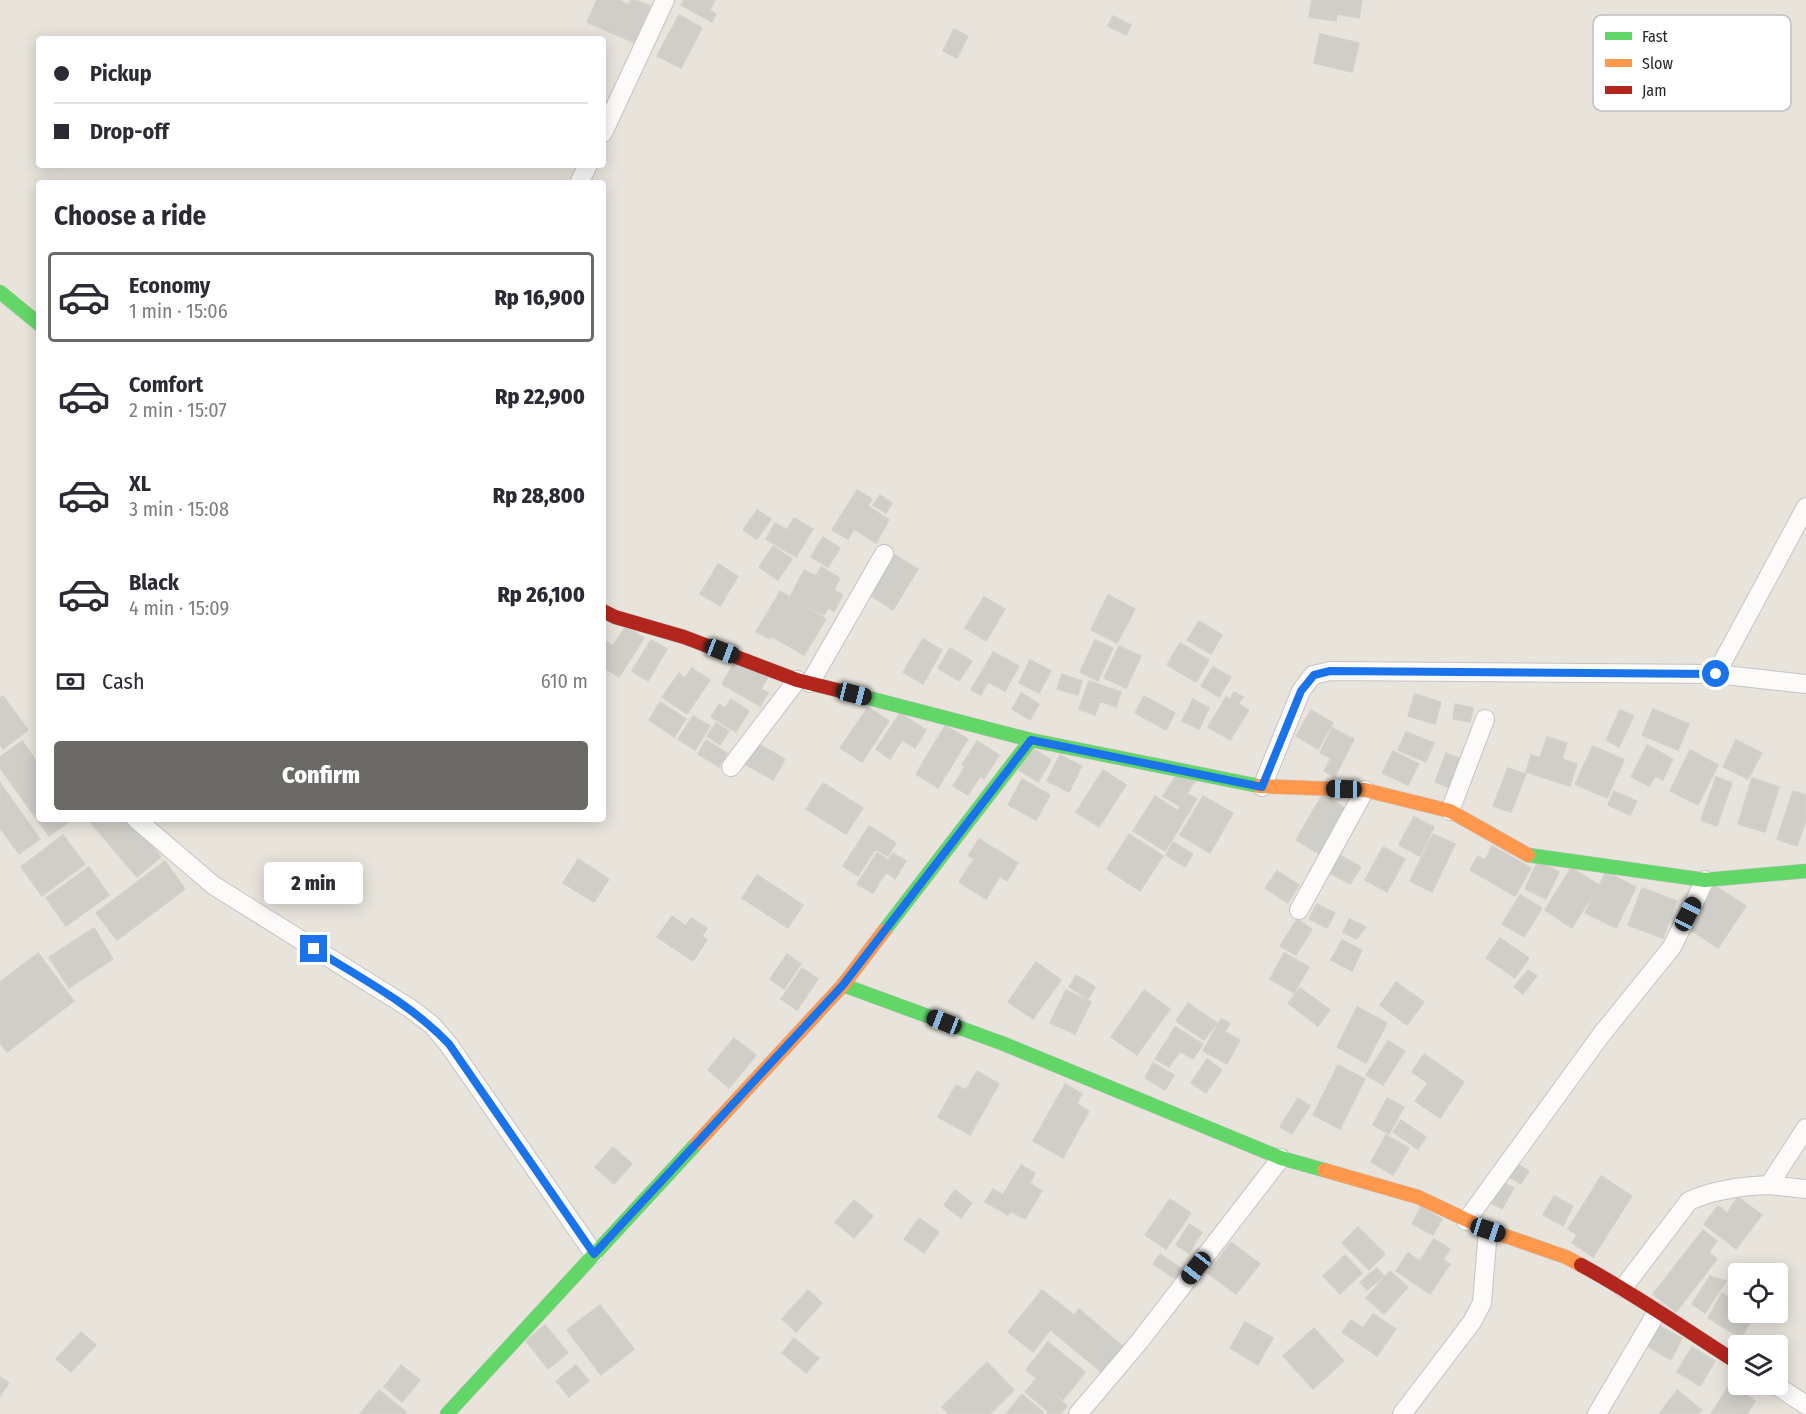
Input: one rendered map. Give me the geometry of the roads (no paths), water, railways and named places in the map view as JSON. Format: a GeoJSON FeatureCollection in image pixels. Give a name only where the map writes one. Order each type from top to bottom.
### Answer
{"type":"FeatureCollection","features":[{"type":"Feature","properties":{"kind":"street"},"geometry":{"type":"LineString","coordinates":[[606,127],[665,0]]}},
{"type":"Feature","properties":{"kind":"street"},"geometry":{"type":"LineString","coordinates":[[0,292],[36,322]]}},
{"type":"Feature","properties":{"kind":"street"},"geometry":{"type":"LineString","coordinates":[[1716,674],[1806,507]]}},
{"type":"Feature","properties":{"kind":"street"},"geometry":{"type":"LineString","coordinates":[[731,767],[803,681],[884,554]]}},
{"type":"Feature","properties":{"kind":"street"},"geometry":{"type":"LineString","coordinates":[[606,612],[684,637],[803,681],[1031,740],[1262,787],[1365,790],[1450,811],[1524,854],[1705,880],[1806,871]]}},
{"type":"Feature","properties":{"kind":"street"},"geometry":{"type":"LineString","coordinates":[[1262,787],[1301,691],[1314,675],[1330,671],[1716,674],[1806,684]]}},
{"type":"Feature","properties":{"kind":"street"},"geometry":{"type":"LineString","coordinates":[[1450,811],[1485,719]]}},
{"type":"Feature","properties":{"kind":"street"},"geometry":{"type":"LineString","coordinates":[[447,1414],[843,985],[1031,740]]}},
{"type":"Feature","properties":{"kind":"street"},"geometry":{"type":"LineString","coordinates":[[1299,910],[1365,790]]}},
{"type":"Feature","properties":{"kind":"street"},"geometry":{"type":"LineString","coordinates":[[140,822],[213,885],[411,1009],[432,1025],[449,1044],[594,1254]]}},
{"type":"Feature","properties":{"kind":"street"},"geometry":{"type":"LineString","coordinates":[[1466,1221],[1601,1035],[1671,947],[1705,880]]}},
{"type":"Feature","properties":{"kind":"street"},"geometry":{"type":"LineString","coordinates":[[843,985],[1004,1044],[1281,1158],[1418,1197],[1488,1230],[1566,1257],[1623,1288],[1728,1357]]}},
{"type":"Feature","properties":{"kind":"street"},"geometry":{"type":"LineString","coordinates":[[1769,1185],[1806,1128]]}},
{"type":"Feature","properties":{"kind":"street"},"geometry":{"type":"LineString","coordinates":[[1078,1414],[1139,1342],[1281,1158]]}},
{"type":"Feature","properties":{"kind":"street"},"geometry":{"type":"LineString","coordinates":[[1623,1288],[1689,1201],[1718,1191],[1769,1185],[1806,1189]]}},
{"type":"Feature","properties":{"kind":"street"},"geometry":{"type":"LineString","coordinates":[[1402,1414],[1472,1322],[1482,1303],[1488,1230]]}},
{"type":"Feature","properties":{"kind":"street"},"geometry":{"type":"LineString","coordinates":[[1597,1414],[1657,1312]]}},
{"type":"Feature","properties":{"kind":"street"},"geometry":{"type":"LineString","coordinates":[[1788,1394],[1806,1406]]}}]}
